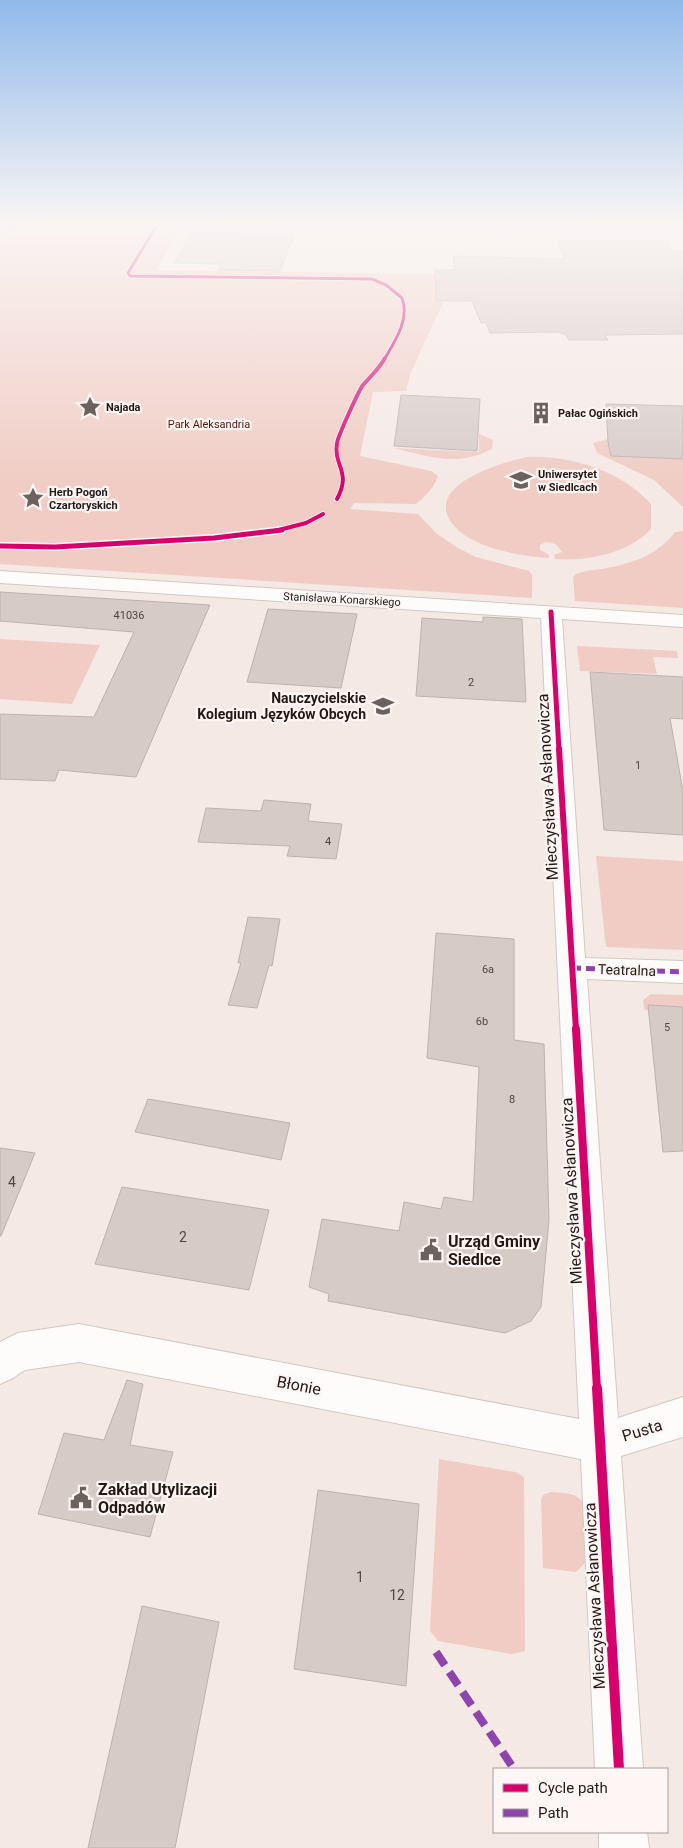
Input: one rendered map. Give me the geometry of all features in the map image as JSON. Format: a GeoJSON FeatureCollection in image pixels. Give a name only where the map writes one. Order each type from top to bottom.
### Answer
{"type":"FeatureCollection","features":[{"type":"Feature","properties":{"kind":"street","name":"Stanisława Konarskiego"},"geometry":{"type":"LineString","coordinates":[[0,577],[552,627],[649,619],[683,621]]}},
{"type":"Feature","properties":{"kind":"street"},"geometry":{"type":"LineString","coordinates":[[552,627],[575,629],[592,626],[622,627],[649,619]]}},
{"type":"Feature","properties":{"kind":"street","name":"Mieczysława Asłanowicza"},"geometry":{"type":"LineString","coordinates":[[552,627],[619,1768]]}},
{"type":"Feature","properties":{"kind":"street","name":"Teatralna"},"geometry":{"type":"LineString","coordinates":[[572,968],[683,972]]}},
{"type":"Feature","properties":{"kind":"street","name":"Błonie"},"geometry":{"type":"LineString","coordinates":[[0,1365],[18,1352],[79,1344],[600,1443]]}},
{"type":"Feature","properties":{"kind":"street","name":"Pusta"},"geometry":{"type":"LineString","coordinates":[[600,1443],[683,1417]]}},
{"type":"Feature","properties":{"kind":"street"},"geometry":{"type":"LineString","coordinates":[[623,1833],[624,1848]]}},
{"type":"Feature","properties":{"kind":"green space","name":"Park Aleksandria"},"geometry":{"type":"Polygon","coordinates":[[[0,311],[439,311],[411,372],[406,391],[373,392],[360,456],[431,471],[438,476],[437,480],[429,492],[415,504],[354,503],[350,509],[418,514],[436,533],[458,548],[476,557],[529,571],[532,575],[532,598],[0,564],[0,311]]]}},
{"type":"Feature","properties":{"kind":"green space"},"geometry":{"type":"Polygon","coordinates":[[[479,434],[493,440],[492,449],[467,458],[443,459],[394,448],[479,452],[479,434]]]}},
{"type":"Feature","properties":{"kind":"green space"},"geometry":{"type":"Polygon","coordinates":[[[608,439],[608,442],[683,459],[683,507],[654,480],[597,453],[593,443],[608,439]]]}},
{"type":"Feature","properties":{"kind":"green space"},"geometry":{"type":"Polygon","coordinates":[[[527,457],[543,457],[577,462],[594,467],[625,482],[651,504],[651,529],[631,545],[607,554],[581,559],[555,559],[554,555],[562,552],[556,544],[546,542],[540,545],[540,550],[549,555],[549,558],[510,553],[482,544],[459,531],[451,522],[446,509],[449,497],[458,486],[486,470],[527,457]]]}},
{"type":"Feature","properties":{"kind":"green space"},"geometry":{"type":"Polygon","coordinates":[[[683,531],[683,608],[575,601],[573,577],[576,574],[617,566],[636,560],[654,552],[669,540],[675,532],[683,531]]]}},
{"type":"Feature","properties":{"kind":"green space"},"geometry":{"type":"Polygon","coordinates":[[[0,639],[100,645],[72,704],[0,699],[0,639]]]}},
{"type":"Feature","properties":{"kind":"green space"},"geometry":{"type":"Polygon","coordinates":[[[577,646],[677,651],[678,658],[653,657],[657,674],[580,671],[577,646]]]}},
{"type":"Feature","properties":{"kind":"green space"},"geometry":{"type":"Polygon","coordinates":[[[596,856],[683,861],[683,950],[606,947],[596,856]]]}},
{"type":"Feature","properties":{"kind":"green space"},"geometry":{"type":"Polygon","coordinates":[[[651,994],[683,995],[683,1007],[654,1006],[648,1011],[644,1009],[643,1000],[651,994]]]}},
{"type":"Feature","properties":{"kind":"green space"},"geometry":{"type":"Polygon","coordinates":[[[439,1459],[515,1472],[524,1477],[525,1651],[512,1654],[438,1641],[430,1631],[439,1459]]]}},
{"type":"Feature","properties":{"kind":"green space"},"geometry":{"type":"Polygon","coordinates":[[[551,1492],[574,1495],[583,1504],[585,1563],[576,1572],[543,1568],[541,1499],[543,1495],[551,1492]]]}},
{"type":"Feature","properties":{"kind":"building"},"geometry":{"type":"Polygon","coordinates":[[[476,311],[683,311],[683,334],[605,335],[608,340],[569,340],[565,334],[558,332],[490,333],[486,323],[481,323],[476,311]]]}},
{"type":"Feature","properties":{"kind":"building"},"geometry":{"type":"Polygon","coordinates":[[[401,395],[480,399],[477,451],[394,446],[401,395]]]}},
{"type":"Feature","properties":{"kind":"building"},"geometry":{"type":"Polygon","coordinates":[[[606,404],[683,406],[683,459],[611,456],[608,442],[606,404]]]}},
{"type":"Feature","properties":{"kind":"building"},"geometry":{"type":"Polygon","coordinates":[[[0,592],[210,605],[136,777],[59,770],[55,781],[0,779],[0,714],[94,717],[134,632],[0,621],[0,592]]]}},
{"type":"Feature","properties":{"kind":"building"},"geometry":{"type":"Polygon","coordinates":[[[268,609],[357,614],[341,688],[247,682],[268,609]]]}},
{"type":"Feature","properties":{"kind":"building"},"geometry":{"type":"Polygon","coordinates":[[[483,617],[522,619],[526,702],[416,696],[422,618],[483,622],[483,617]]]}},
{"type":"Feature","properties":{"kind":"building"},"geometry":{"type":"Polygon","coordinates":[[[590,672],[683,677],[683,719],[670,718],[683,791],[683,835],[604,830],[590,672]]]}},
{"type":"Feature","properties":{"kind":"building"},"geometry":{"type":"Polygon","coordinates":[[[264,800],[311,804],[308,821],[342,824],[336,859],[287,856],[290,846],[198,842],[206,808],[261,811],[264,800]]]}},
{"type":"Feature","properties":{"kind":"building"},"geometry":{"type":"Polygon","coordinates":[[[248,917],[280,919],[272,966],[269,965],[257,1008],[228,1005],[241,963],[238,963],[248,917]]]}},
{"type":"Feature","properties":{"kind":"building"},"geometry":{"type":"Polygon","coordinates":[[[436,933],[514,939],[514,1040],[544,1044],[549,1220],[541,1307],[531,1321],[505,1333],[328,1301],[329,1294],[309,1287],[322,1219],[399,1231],[404,1202],[441,1209],[444,1197],[473,1202],[479,1067],[427,1058],[436,933]]]}},
{"type":"Feature","properties":{"kind":"building"},"geometry":{"type":"Polygon","coordinates":[[[648,1005],[683,1007],[683,1151],[663,1152],[648,1005]]]}},
{"type":"Feature","properties":{"kind":"building"},"geometry":{"type":"Polygon","coordinates":[[[148,1099],[290,1123],[281,1160],[135,1132],[148,1099]]]}},
{"type":"Feature","properties":{"kind":"building"},"geometry":{"type":"Polygon","coordinates":[[[0,1148],[35,1153],[1,1236],[0,1236],[0,1148]]]}},
{"type":"Feature","properties":{"kind":"building"},"geometry":{"type":"Polygon","coordinates":[[[122,1187],[269,1210],[249,1290],[95,1264],[122,1187]]]}},
{"type":"Feature","properties":{"kind":"building"},"geometry":{"type":"Polygon","coordinates":[[[127,1380],[143,1384],[130,1445],[173,1452],[150,1537],[38,1514],[64,1433],[104,1440],[127,1380]]]}},
{"type":"Feature","properties":{"kind":"building"},"geometry":{"type":"Polygon","coordinates":[[[318,1490],[419,1504],[406,1686],[294,1669],[318,1490]]]}},
{"type":"Feature","properties":{"kind":"building"},"geometry":{"type":"Polygon","coordinates":[[[142,1606],[219,1622],[175,1848],[88,1848],[142,1606]]]}},
{"type":"Feature","properties":{"kind":"marked path"},"geometry":{"type":"LineString","coordinates":[[572,968],[683,972]]}},
{"type":"Feature","properties":{"kind":"marked path"},"geometry":{"type":"LineString","coordinates":[[436,1652],[513,1768]]}},
{"type":"Feature","properties":{"kind":"cycle path"},"geometry":{"type":"LineString","coordinates":[[337,499],[342,490],[344,474],[337,455],[337,441],[361,387],[380,367],[398,334],[403,324],[405,311]]}},
{"type":"Feature","properties":{"kind":"cycle path"},"geometry":{"type":"LineString","coordinates":[[0,546],[55,547],[238,536],[286,529],[306,523],[323,514]]}},
{"type":"Feature","properties":{"kind":"cycle path"},"geometry":{"type":"LineString","coordinates":[[551,612],[619,1768]]}},
{"type":"Feature","properties":{"kind":"place","name":"Najada"},"geometry":{"type":"Point","coordinates":[90,407]}},
{"type":"Feature","properties":{"kind":"place","name":"Pałac Ogińskich"},"geometry":{"type":"Point","coordinates":[541,413]}},
{"type":"Feature","properties":{"kind":"place","name":"Uniwersytet w Siedlcach"},"geometry":{"type":"Point","coordinates":[521,480]}},
{"type":"Feature","properties":{"kind":"place","name":"Herb Pogoń Czartoryskich"},"geometry":{"type":"Point","coordinates":[33,498]}},
{"type":"Feature","properties":{"kind":"place","name":"Nauczycielskie Kolegium Języków Obcych"},"geometry":{"type":"Point","coordinates":[383,706]}},
{"type":"Feature","properties":{"kind":"place","name":"Urząd Gminy Siedlce"},"geometry":{"type":"Point","coordinates":[431,1250]}},
{"type":"Feature","properties":{"kind":"place","name":"Zakład Utylizacji Odpadów"},"geometry":{"type":"Point","coordinates":[81,1498]}}]}
